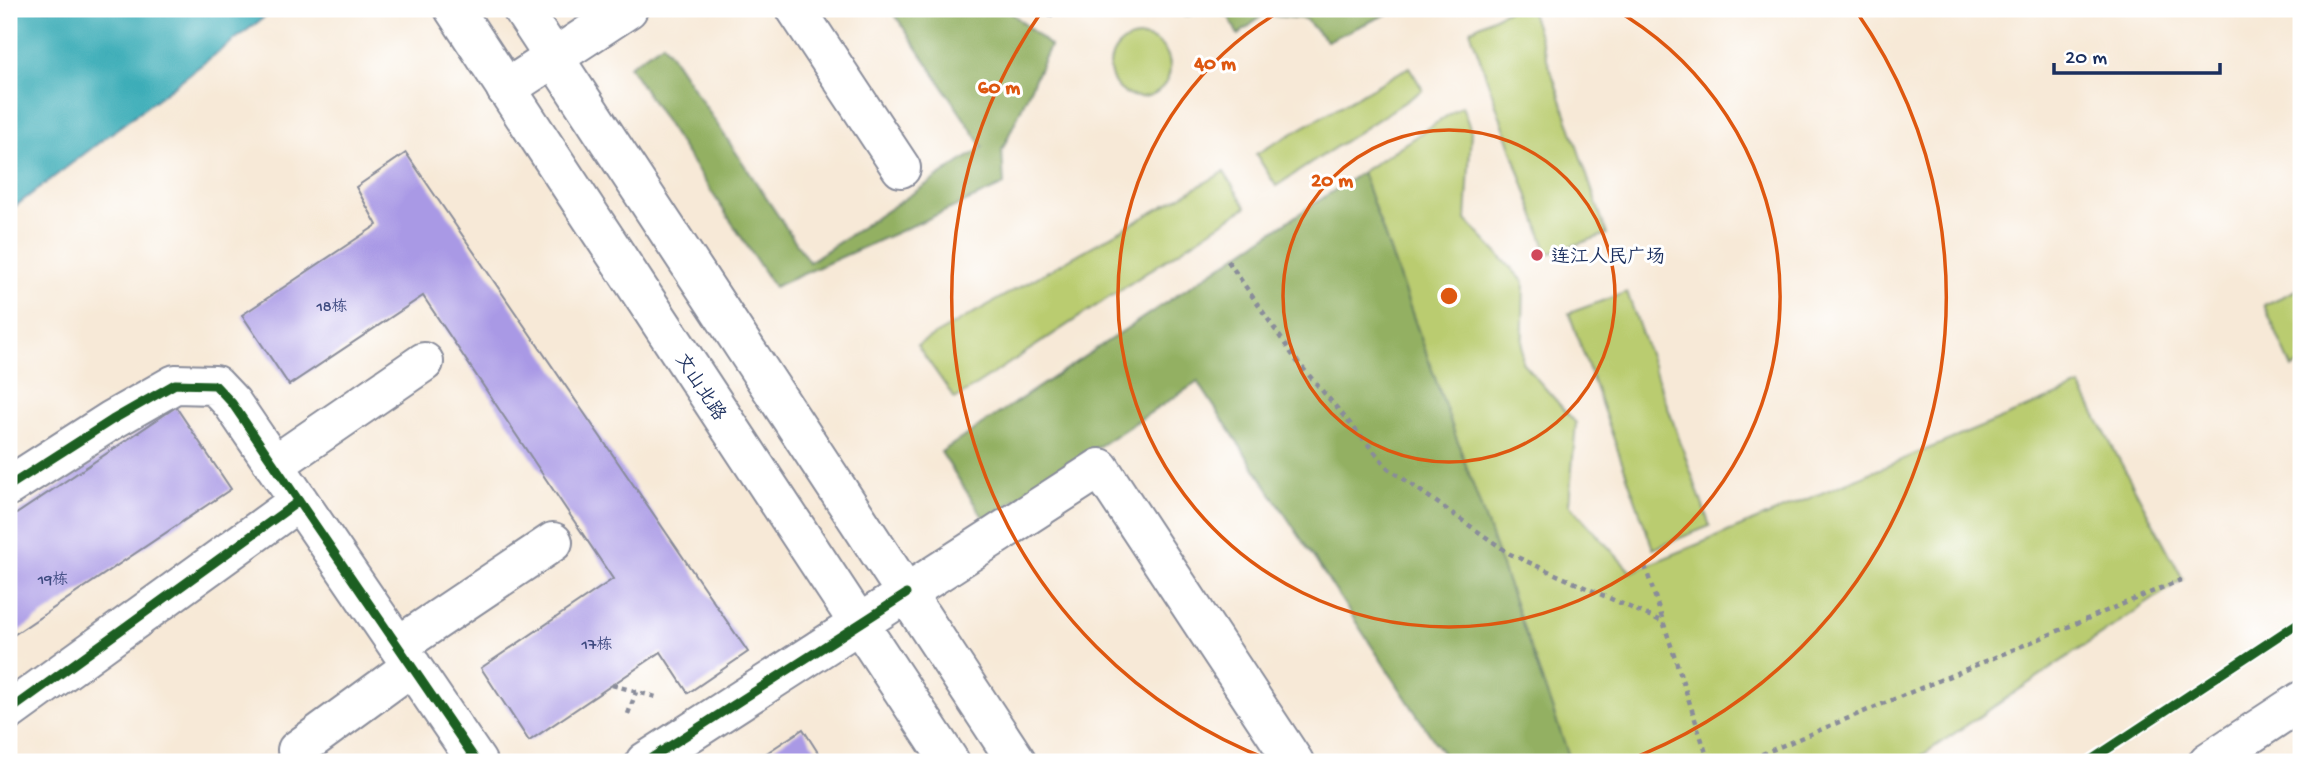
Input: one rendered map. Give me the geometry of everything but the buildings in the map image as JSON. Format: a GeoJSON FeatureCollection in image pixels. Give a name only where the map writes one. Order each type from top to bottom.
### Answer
{"type":"FeatureCollection","features":[{"type":"Feature","properties":{"kind":"main road","name":"文山北路"},"geometry":{"type":"LineString","coordinates":[[454,9],[950,762]]}},
{"type":"Feature","properties":{"kind":"main road"},"geometry":{"type":"LineString","coordinates":[[522,9],[1017,762]]}},
{"type":"Feature","properties":{"kind":"main road"},"geometry":{"type":"LineString","coordinates":[[506,89],[628,9]]}},
{"type":"Feature","properties":{"kind":"main road"},"geometry":{"type":"LineString","coordinates":[[796,9],[901,168]]}},
{"type":"Feature","properties":{"kind":"main road"},"geometry":{"type":"LineString","coordinates":[[274,465],[424,362]]}},
{"type":"Feature","properties":{"kind":"main road"},"geometry":{"type":"LineString","coordinates":[[9,486],[112,420],[175,384],[215,385],[232,403],[477,762]]}},
{"type":"Feature","properties":{"kind":"main road"},"geometry":{"type":"LineString","coordinates":[[646,762],[1100,468],[1294,762]]}},
{"type":"Feature","properties":{"kind":"main road"},"geometry":{"type":"LineString","coordinates":[[9,711],[299,501]]}},
{"type":"Feature","properties":{"kind":"main road"},"geometry":{"type":"LineString","coordinates":[[297,750],[405,656],[552,542]]}},
{"type":"Feature","properties":{"kind":"main road"},"geometry":{"type":"LineString","coordinates":[[2208,762],[2301,701]]}},
{"type":"Feature","properties":{"kind":"path"},"geometry":{"type":"LineString","coordinates":[[1019,9],[1045,16],[1069,9]]}},
{"type":"Feature","properties":{"kind":"path"},"geometry":{"type":"LineString","coordinates":[[1228,261],[1296,360],[1388,468],[1510,554],[1663,622]]}},
{"type":"Feature","properties":{"kind":"path"},"geometry":{"type":"LineString","coordinates":[[1645,566],[1709,762]]}},
{"type":"Feature","properties":{"kind":"path"},"geometry":{"type":"LineString","coordinates":[[1743,762],[2183,579]]}},
{"type":"Feature","properties":{"kind":"green space"},"geometry":{"type":"Polygon","coordinates":[[[891,9],[1007,9],[1050,46],[1002,150],[1004,185],[774,287],[629,66],[663,43],[809,262],[983,147],[891,9]]]}},
{"type":"Feature","properties":{"kind":"green space"},"geometry":{"type":"Polygon","coordinates":[[[1180,9],[1208,9],[1185,16],[1180,9]]]}},
{"type":"Feature","properties":{"kind":"green space"},"geometry":{"type":"Polygon","coordinates":[[[1208,9],[1398,9],[1327,41],[1305,19],[1263,15],[1238,35],[1229,17],[1208,9]]]}},
{"type":"Feature","properties":{"kind":"green space"},"geometry":{"type":"Polygon","coordinates":[[[1510,9],[1530,9],[1607,234],[1548,254],[1470,30],[1510,9]]]}},
{"type":"Feature","properties":{"kind":"green space"},"geometry":{"type":"Polygon","coordinates":[[[1134,37],[1146,37],[1165,50],[1170,67],[1168,79],[1157,92],[1146,97],[1134,97],[1115,84],[1110,73],[1110,61],[1123,42],[1134,37]]]}},
{"type":"Feature","properties":{"kind":"green space"},"geometry":{"type":"Polygon","coordinates":[[[1409,67],[1423,90],[1276,186],[1256,154],[1409,67]]]}},
{"type":"Feature","properties":{"kind":"green space"},"geometry":{"type":"Polygon","coordinates":[[[1462,106],[1471,131],[1466,220],[1524,282],[1522,362],[1576,423],[1569,504],[1631,572],[2080,386],[2183,579],[1912,762],[1571,762],[1362,172],[1462,106]]]}},
{"type":"Feature","properties":{"kind":"green space"},"geometry":{"type":"Polygon","coordinates":[[[1224,172],[1246,207],[955,399],[917,345],[1224,172]]]}},
{"type":"Feature","properties":{"kind":"green space"},"geometry":{"type":"Polygon","coordinates":[[[1362,172],[1571,762],[1448,762],[1198,382],[985,520],[941,452],[1362,172]]]}},
{"type":"Feature","properties":{"kind":"green space"},"geometry":{"type":"Polygon","coordinates":[[[2301,288],[2301,364],[2292,368],[2264,305],[2301,288]]]}},
{"type":"Feature","properties":{"kind":"green space"},"geometry":{"type":"Polygon","coordinates":[[[1627,292],[1710,526],[1653,549],[1569,313],[1627,292]]]}},
{"type":"Feature","properties":{"kind":"water"},"geometry":{"type":"Polygon","coordinates":[[[9,9],[275,9],[9,211],[9,9]]]}},
{"type":"Feature","properties":{"kind":"cycle path"},"geometry":{"type":"LineString","coordinates":[[9,486],[112,420],[175,384],[215,385],[232,403],[477,762]]}},
{"type":"Feature","properties":{"kind":"cycle path"},"geometry":{"type":"LineString","coordinates":[[9,711],[299,501]]}},
{"type":"Feature","properties":{"kind":"cycle path"},"geometry":{"type":"LineString","coordinates":[[645,762],[906,594]]}},
{"type":"Feature","properties":{"kind":"cycle path"},"geometry":{"type":"LineString","coordinates":[[2088,762],[2301,621]]}},
{"type":"Feature","properties":{"kind":"place","name":"连江人民广场"},"geometry":{"type":"Point","coordinates":[1537,255]}}]}
